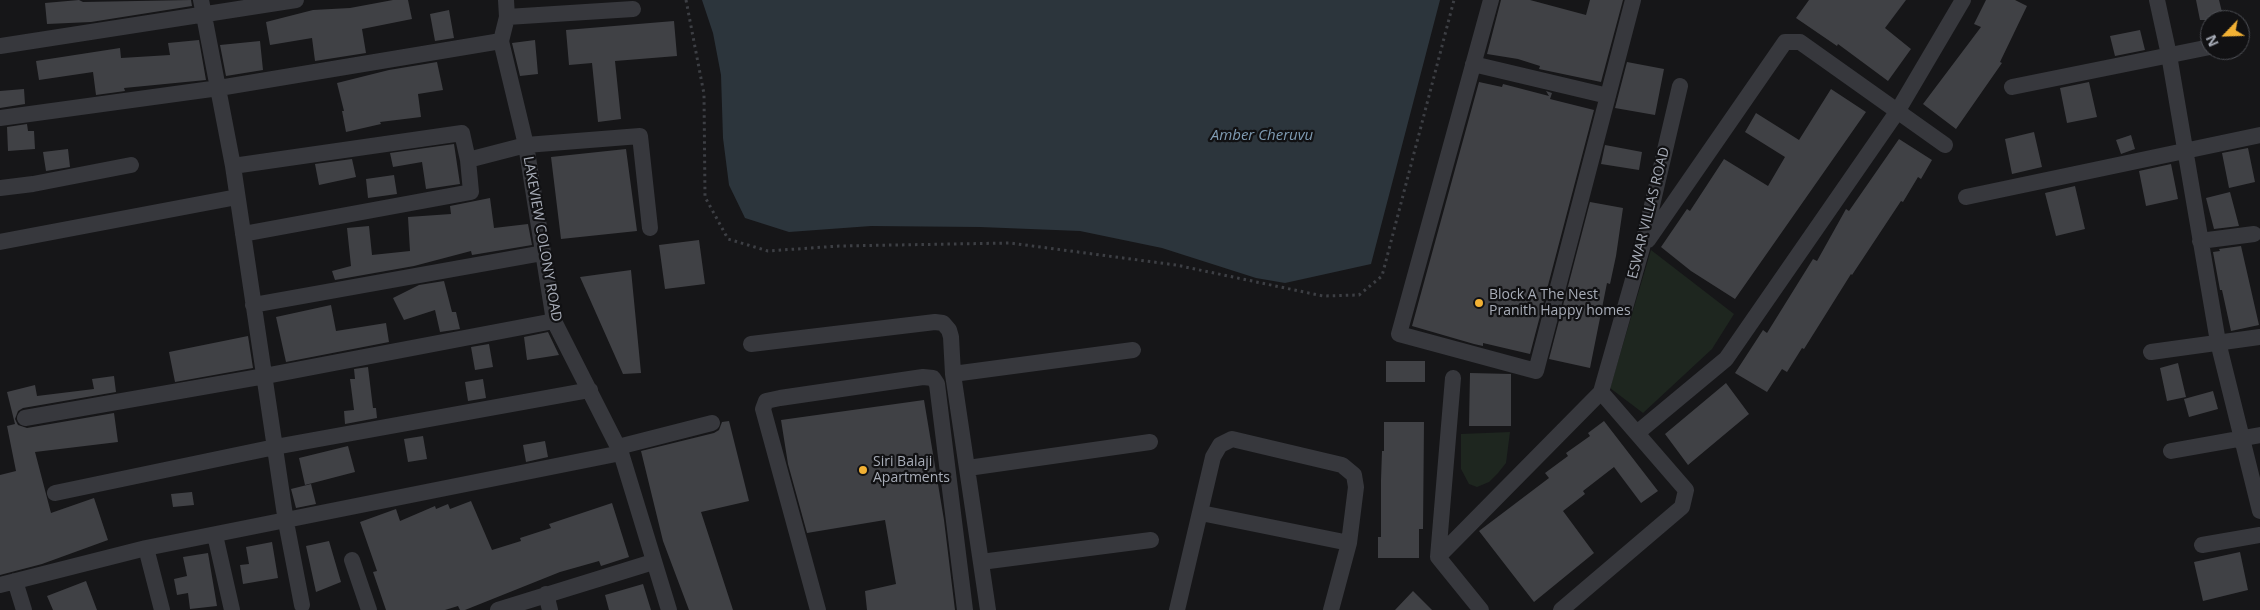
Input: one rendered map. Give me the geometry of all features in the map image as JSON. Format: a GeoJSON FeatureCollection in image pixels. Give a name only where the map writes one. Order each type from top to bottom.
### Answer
{"type":"FeatureCollection","features":[{"type":"Feature","properties":{"kind":"street"},"geometry":{"type":"LineString","coordinates":[[0,46],[202,6],[296,0]]}},
{"type":"Feature","properties":{"kind":"street","name":"LAKEVIEW COLONY ROAD"},"geometry":{"type":"LineString","coordinates":[[506,0],[507,17],[501,41],[526,145],[554,321],[619,450],[669,610]]}},
{"type":"Feature","properties":{"kind":"street"},"geometry":{"type":"LineString","coordinates":[[1491,0],[1399,334],[1536,371],[1634,0]]}},
{"type":"Feature","properties":{"kind":"street"},"geometry":{"type":"LineString","coordinates":[[1637,433],[1726,359],[1897,112],[1962,0]]}},
{"type":"Feature","properties":{"kind":"street"},"geometry":{"type":"LineString","coordinates":[[2157,0],[2169,55],[2218,342],[2260,511]]}},
{"type":"Feature","properties":{"kind":"street"},"geometry":{"type":"LineString","coordinates":[[202,6],[219,88],[244,234],[286,522],[302,605]]}},
{"type":"Feature","properties":{"kind":"street"},"geometry":{"type":"LineString","coordinates":[[507,17],[633,9]]}},
{"type":"Feature","properties":{"kind":"street"},"geometry":{"type":"LineString","coordinates":[[0,118],[219,88],[501,41]]}},
{"type":"Feature","properties":{"kind":"street"},"geometry":{"type":"LineString","coordinates":[[1642,248],[1786,42],[1800,42],[1945,145]]}},
{"type":"Feature","properties":{"kind":"street"},"geometry":{"type":"LineString","coordinates":[[2012,86],[2200,48]]}},
{"type":"Feature","properties":{"kind":"street"},"geometry":{"type":"LineString","coordinates":[[1473,64],[1608,96]]}},
{"type":"Feature","properties":{"kind":"street","name":"ESWAR VILLAS ROAD"},"geometry":{"type":"LineString","coordinates":[[1602,392],[1642,248],[1680,86]]}},
{"type":"Feature","properties":{"kind":"street"},"geometry":{"type":"LineString","coordinates":[[232,166],[462,133],[468,160],[472,192],[244,234]]}},
{"type":"Feature","properties":{"kind":"street"},"geometry":{"type":"LineString","coordinates":[[1966,197],[2260,135]]}},
{"type":"Feature","properties":{"kind":"street"},"geometry":{"type":"LineString","coordinates":[[468,160],[526,145],[640,136],[650,228]]}},
{"type":"Feature","properties":{"kind":"street"},"geometry":{"type":"LineString","coordinates":[[0,188],[33,184],[131,165]]}},
{"type":"Feature","properties":{"kind":"street"},"geometry":{"type":"LineString","coordinates":[[0,242],[237,197]]}},
{"type":"Feature","properties":{"kind":"street"},"geometry":{"type":"LineString","coordinates":[[2200,241],[2254,234]]}},
{"type":"Feature","properties":{"kind":"street"},"geometry":{"type":"LineString","coordinates":[[253,305],[543,253]]}},
{"type":"Feature","properties":{"kind":"street"},"geometry":{"type":"LineString","coordinates":[[25,418],[264,376],[554,321]]}},
{"type":"Feature","properties":{"kind":"street"},"geometry":{"type":"LineString","coordinates":[[751,344],[935,322],[943,323],[949,330],[953,374],[988,610]]}},
{"type":"Feature","properties":{"kind":"street"},"geometry":{"type":"LineString","coordinates":[[2151,352],[2260,337]]}},
{"type":"Feature","properties":{"kind":"street"},"geometry":{"type":"LineString","coordinates":[[953,374],[1133,350]]}},
{"type":"Feature","properties":{"kind":"street"},"geometry":{"type":"LineString","coordinates":[[818,610],[762,409],[766,401],[780,398],[923,377],[933,378],[937,384],[965,610]]}},
{"type":"Feature","properties":{"kind":"street"},"geometry":{"type":"LineString","coordinates":[[1453,378],[1438,557],[1481,610]]}},
{"type":"Feature","properties":{"kind":"street"},"geometry":{"type":"LineString","coordinates":[[55,493],[275,447],[590,390]]}},
{"type":"Feature","properties":{"kind":"street"},"geometry":{"type":"LineString","coordinates":[[1438,557],[1602,392],[1686,490],[1682,507],[1561,610]]}},
{"type":"Feature","properties":{"kind":"street"},"geometry":{"type":"LineString","coordinates":[[24,610],[8,583],[146,548],[286,522],[619,450],[712,422]]}},
{"type":"Feature","properties":{"kind":"street"},"geometry":{"type":"LineString","coordinates":[[2171,451],[2260,435]]}},
{"type":"Feature","properties":{"kind":"street"},"geometry":{"type":"LineString","coordinates":[[1177,610],[1213,457],[1220,445],[1232,439],[1342,465],[1354,475],[1356,487],[1349,543],[1331,610]]}},
{"type":"Feature","properties":{"kind":"street"},"geometry":{"type":"LineString","coordinates":[[968,468],[1150,442]]}},
{"type":"Feature","properties":{"kind":"street"},"geometry":{"type":"LineString","coordinates":[[1200,513],[1349,543]]}},
{"type":"Feature","properties":{"kind":"street"},"geometry":{"type":"LineString","coordinates":[[215,535],[232,610]]}},
{"type":"Feature","properties":{"kind":"street"},"geometry":{"type":"LineString","coordinates":[[2202,545],[2260,535]]}},
{"type":"Feature","properties":{"kind":"street"},"geometry":{"type":"LineString","coordinates":[[981,562],[1151,540]]}},
{"type":"Feature","properties":{"kind":"street"},"geometry":{"type":"LineString","coordinates":[[146,548],[162,610]]}},
{"type":"Feature","properties":{"kind":"street"},"geometry":{"type":"LineString","coordinates":[[352,560],[369,610]]}},
{"type":"Feature","properties":{"kind":"street"},"geometry":{"type":"LineString","coordinates":[[498,610],[654,562]]}},
{"type":"Feature","properties":{"kind":"street"},"geometry":{"type":"LineString","coordinates":[[546,594],[550,610]]}},
{"type":"Feature","properties":{"kind":"path"},"geometry":{"type":"LineString","coordinates":[[686,0],[704,94],[705,197],[728,238],[768,251],[839,246],[1010,243],[1176,265],[1323,296],[1359,295],[1382,276],[1454,0]]}},
{"type":"Feature","properties":{"kind":"shaded area"},"geometry":{"type":"Polygon","coordinates":[[[1651,250],[1734,314],[1712,349],[1643,413],[1610,388],[1651,250]]]}},
{"type":"Feature","properties":{"kind":"shaded area"},"geometry":{"type":"Polygon","coordinates":[[[1510,432],[1506,463],[1489,482],[1477,487],[1469,484],[1461,469],[1461,434],[1510,432]]]}},
{"type":"Feature","properties":{"kind":"water","name":"Amber Cheruvu"},"geometry":{"type":"Polygon","coordinates":[[[702,0],[1440,0],[1371,264],[1285,283],[1256,278],[1162,248],[1080,231],[980,227],[871,226],[789,232],[745,218],[729,185],[723,138],[721,75],[713,33],[702,0]]]}},
{"type":"Feature","properties":{"kind":"building"},"geometry":{"type":"Polygon","coordinates":[[[79,0],[83,2],[191,0],[192,6],[91,22],[47,24],[45,3],[79,0]]]}},
{"type":"Feature","properties":{"kind":"building"},"geometry":{"type":"Polygon","coordinates":[[[393,0],[408,0],[412,19],[362,29],[366,53],[315,61],[312,38],[270,45],[266,22],[313,10],[350,8],[393,0]]]}},
{"type":"Feature","properties":{"kind":"building"},"geometry":{"type":"Polygon","coordinates":[[[1501,0],[1530,0],[1586,15],[1590,0],[1623,0],[1601,82],[1539,69],[1540,66],[1518,59],[1487,54],[1501,0]]]}},
{"type":"Feature","properties":{"kind":"building"},"geometry":{"type":"Polygon","coordinates":[[[1809,0],[1906,0],[1885,28],[1911,49],[1888,81],[1838,44],[1837,46],[1796,18],[1809,0]]]}},
{"type":"Feature","properties":{"kind":"building"},"geometry":{"type":"Polygon","coordinates":[[[1986,0],[2015,0],[2027,6],[2000,62],[2002,63],[1956,129],[1923,104],[1981,27],[1974,24],[1986,0]]]}},
{"type":"Feature","properties":{"kind":"building"},"geometry":{"type":"Polygon","coordinates":[[[2196,0],[2219,0],[2222,10],[2200,10],[2200,20],[2196,0]]]}},
{"type":"Feature","properties":{"kind":"building"},"geometry":{"type":"Polygon","coordinates":[[[449,10],[454,38],[435,41],[430,14],[449,10]]]}},
{"type":"Feature","properties":{"kind":"building"},"geometry":{"type":"Polygon","coordinates":[[[674,21],[677,56],[615,61],[621,119],[598,122],[592,63],[569,65],[566,30],[674,21]]]}},
{"type":"Feature","properties":{"kind":"building"},"geometry":{"type":"Polygon","coordinates":[[[2140,30],[2145,50],[2115,56],[2110,36],[2140,30]]]}},
{"type":"Feature","properties":{"kind":"building"},"geometry":{"type":"Polygon","coordinates":[[[199,40],[206,80],[124,88],[125,91],[96,95],[93,72],[39,80],[36,61],[120,48],[121,58],[170,55],[168,43],[199,40]]]}},
{"type":"Feature","properties":{"kind":"building"},"geometry":{"type":"Polygon","coordinates":[[[535,40],[538,74],[520,76],[512,43],[535,40]]]}},
{"type":"Feature","properties":{"kind":"building"},"geometry":{"type":"Polygon","coordinates":[[[260,41],[263,70],[226,76],[220,45],[260,41]]]}},
{"type":"Feature","properties":{"kind":"building"},"geometry":{"type":"Polygon","coordinates":[[[437,62],[443,90],[418,94],[421,117],[380,122],[381,124],[346,132],[342,111],[344,111],[337,83],[389,70],[437,62]]]}},
{"type":"Feature","properties":{"kind":"building"},"geometry":{"type":"Polygon","coordinates":[[[1627,62],[1664,69],[1655,115],[1615,108],[1627,62]]]}},
{"type":"Feature","properties":{"kind":"building"},"geometry":{"type":"Polygon","coordinates":[[[1479,82],[1502,87],[1503,84],[1549,96],[1546,91],[1552,93],[1550,99],[1594,110],[1530,354],[1483,343],[1483,346],[1474,344],[1412,326],[1479,82]]]}},
{"type":"Feature","properties":{"kind":"building"},"geometry":{"type":"Polygon","coordinates":[[[2089,82],[2097,117],[2067,123],[2060,88],[2089,82]]]}},
{"type":"Feature","properties":{"kind":"building"},"geometry":{"type":"Polygon","coordinates":[[[24,89],[25,104],[0,108],[0,91],[24,89]]]}},
{"type":"Feature","properties":{"kind":"building"},"geometry":{"type":"Polygon","coordinates":[[[1831,89],[1866,112],[1735,299],[1691,271],[1661,247],[1687,209],[1690,211],[1724,159],[1768,186],[1785,157],[1745,132],[1756,113],[1799,140],[1831,89]]]}},
{"type":"Feature","properties":{"kind":"building"},"geometry":{"type":"Polygon","coordinates":[[[27,124],[28,131],[34,131],[35,149],[8,151],[7,127],[27,124]]]}},
{"type":"Feature","properties":{"kind":"building"},"geometry":{"type":"Polygon","coordinates":[[[2034,132],[2042,167],[2012,174],[2005,139],[2034,132]]]}},
{"type":"Feature","properties":{"kind":"building"},"geometry":{"type":"Polygon","coordinates":[[[2131,135],[2135,149],[2121,154],[2116,140],[2131,135]]]}},
{"type":"Feature","properties":{"kind":"building"},"geometry":{"type":"Polygon","coordinates":[[[1899,139],[1932,160],[1921,179],[1918,177],[1903,202],[1901,201],[1851,274],[1804,349],[1802,348],[1787,372],[1782,369],[1767,392],[1735,373],[1763,330],[1767,333],[1813,259],[1817,261],[1846,209],[1849,211],[1899,139]]]}},
{"type":"Feature","properties":{"kind":"building"},"geometry":{"type":"Polygon","coordinates":[[[454,144],[460,184],[426,189],[422,162],[393,167],[390,153],[454,144]]]}},
{"type":"Feature","properties":{"kind":"building"},"geometry":{"type":"Polygon","coordinates":[[[1605,145],[1642,152],[1639,170],[1601,164],[1605,145]]]}},
{"type":"Feature","properties":{"kind":"building"},"geometry":{"type":"Polygon","coordinates":[[[2248,148],[2255,182],[2229,188],[2222,153],[2248,148]]]}},
{"type":"Feature","properties":{"kind":"building"},"geometry":{"type":"Polygon","coordinates":[[[68,149],[70,167],[46,171],[43,152],[68,149]]]}},
{"type":"Feature","properties":{"kind":"building"},"geometry":{"type":"Polygon","coordinates":[[[626,149],[637,231],[561,239],[551,157],[626,149]]]}},
{"type":"Feature","properties":{"kind":"building"},"geometry":{"type":"Polygon","coordinates":[[[352,159],[356,177],[319,185],[315,164],[352,159]]]}},
{"type":"Feature","properties":{"kind":"building"},"geometry":{"type":"Polygon","coordinates":[[[2171,164],[2178,199],[2146,206],[2139,171],[2171,164]]]}},
{"type":"Feature","properties":{"kind":"building"},"geometry":{"type":"Polygon","coordinates":[[[394,175],[397,194],[368,198],[366,179],[394,175]]]}},
{"type":"Feature","properties":{"kind":"building"},"geometry":{"type":"Polygon","coordinates":[[[2075,186],[2085,229],[2056,236],[2045,193],[2075,186]]]}},
{"type":"Feature","properties":{"kind":"building"},"geometry":{"type":"Polygon","coordinates":[[[2230,192],[2239,226],[2214,229],[2206,198],[2230,192]]]}},
{"type":"Feature","properties":{"kind":"building"},"geometry":{"type":"Polygon","coordinates":[[[490,198],[494,228],[528,224],[532,245],[472,255],[471,251],[414,266],[335,280],[332,271],[351,266],[347,228],[369,226],[372,255],[410,251],[408,217],[451,214],[450,206],[490,198]]]}},
{"type":"Feature","properties":{"kind":"building"},"geometry":{"type":"Polygon","coordinates":[[[1590,202],[1623,208],[1616,256],[1610,284],[1607,283],[1590,368],[1549,359],[1590,202]]]}},
{"type":"Feature","properties":{"kind":"building"},"geometry":{"type":"Polygon","coordinates":[[[699,240],[705,284],[665,289],[659,245],[699,240]]]}},
{"type":"Feature","properties":{"kind":"building"},"geometry":{"type":"Polygon","coordinates":[[[2241,246],[2259,325],[2231,331],[2222,290],[2220,290],[2213,252],[2220,251],[2219,249],[2241,246]]]}},
{"type":"Feature","properties":{"kind":"building"},"geometry":{"type":"Polygon","coordinates":[[[631,270],[641,373],[623,374],[580,277],[631,270]]]}},
{"type":"Feature","properties":{"kind":"building"},"geometry":{"type":"Polygon","coordinates":[[[444,281],[452,312],[456,312],[460,329],[440,332],[435,310],[404,320],[393,298],[419,285],[444,281]]]}},
{"type":"Feature","properties":{"kind":"building"},"geometry":{"type":"Polygon","coordinates":[[[331,305],[336,331],[386,323],[389,342],[286,362],[276,317],[331,305]]]}},
{"type":"Feature","properties":{"kind":"building"},"geometry":{"type":"Polygon","coordinates":[[[548,332],[559,355],[527,360],[524,337],[548,332]]]}},
{"type":"Feature","properties":{"kind":"building"},"geometry":{"type":"Polygon","coordinates":[[[248,336],[253,368],[175,382],[169,352],[248,336]]]}},
{"type":"Feature","properties":{"kind":"building"},"geometry":{"type":"Polygon","coordinates":[[[489,344],[493,367],[475,370],[471,347],[489,344]]]}},
{"type":"Feature","properties":{"kind":"building"},"geometry":{"type":"Polygon","coordinates":[[[1386,361],[1425,361],[1425,382],[1386,382],[1386,361]]]}},
{"type":"Feature","properties":{"kind":"building"},"geometry":{"type":"Polygon","coordinates":[[[2178,363],[2186,397],[2167,401],[2160,368],[2178,363]]]}},
{"type":"Feature","properties":{"kind":"building"},"geometry":{"type":"Polygon","coordinates":[[[368,367],[373,408],[376,408],[377,418],[345,424],[344,411],[354,410],[350,379],[355,379],[354,369],[368,367]]]}},
{"type":"Feature","properties":{"kind":"building"},"geometry":{"type":"Polygon","coordinates":[[[1470,373],[1511,374],[1511,426],[1469,426],[1470,373]]]}},
{"type":"Feature","properties":{"kind":"building"},"geometry":{"type":"Polygon","coordinates":[[[114,376],[116,392],[23,408],[18,411],[15,419],[18,425],[27,428],[114,413],[118,442],[35,452],[51,513],[94,498],[108,540],[42,564],[0,575],[0,475],[16,471],[7,426],[15,424],[7,392],[35,385],[37,396],[94,389],[92,379],[114,376]]]}},
{"type":"Feature","properties":{"kind":"building"},"geometry":{"type":"Polygon","coordinates":[[[483,379],[486,398],[468,401],[465,382],[483,379]]]}},
{"type":"Feature","properties":{"kind":"building"},"geometry":{"type":"Polygon","coordinates":[[[1726,383],[1749,414],[1688,465],[1665,434],[1726,383]]]}},
{"type":"Feature","properties":{"kind":"building"},"geometry":{"type":"Polygon","coordinates":[[[2213,391],[2218,409],[2189,417],[2184,399],[2213,391]]]}},
{"type":"Feature","properties":{"kind":"building","name":"Siri Balaji Apartments"},"geometry":{"type":"Polygon","coordinates":[[[924,400],[944,520],[955,610],[867,610],[865,591],[896,584],[885,520],[807,533],[788,464],[781,420],[924,400]]]}},
{"type":"Feature","properties":{"kind":"building"},"geometry":{"type":"Polygon","coordinates":[[[729,421],[749,501],[701,512],[733,610],[689,610],[663,541],[641,451],[714,433],[719,430],[722,422],[729,421]]]}},
{"type":"Feature","properties":{"kind":"building"},"geometry":{"type":"Polygon","coordinates":[[[1604,421],[1658,491],[1641,503],[1614,467],[1583,491],[1585,494],[1563,511],[1594,553],[1534,602],[1479,531],[1549,478],[1545,473],[1568,456],[1566,453],[1590,436],[1588,433],[1604,421]]]}},
{"type":"Feature","properties":{"kind":"building"},"geometry":{"type":"Polygon","coordinates":[[[1384,422],[1424,422],[1423,529],[1419,529],[1419,558],[1378,558],[1378,537],[1381,537],[1384,422]]]}},
{"type":"Feature","properties":{"kind":"building"},"geometry":{"type":"Polygon","coordinates":[[[423,436],[427,459],[408,462],[404,439],[423,436]]]}},
{"type":"Feature","properties":{"kind":"building"},"geometry":{"type":"Polygon","coordinates":[[[545,441],[548,457],[526,462],[523,445],[545,441]]]}},
{"type":"Feature","properties":{"kind":"building"},"geometry":{"type":"Polygon","coordinates":[[[348,446],[355,472],[305,485],[299,458],[348,446]]]}},
{"type":"Feature","properties":{"kind":"building"},"geometry":{"type":"Polygon","coordinates":[[[311,484],[316,504],[296,508],[291,489],[311,484]]]}},
{"type":"Feature","properties":{"kind":"building"},"geometry":{"type":"Polygon","coordinates":[[[192,492],[194,505],[173,507],[171,494],[192,492]]]}},
{"type":"Feature","properties":{"kind":"building"},"geometry":{"type":"Polygon","coordinates":[[[471,501],[492,550],[521,541],[520,538],[551,528],[549,524],[612,503],[629,557],[601,566],[599,561],[560,572],[465,610],[460,610],[458,606],[445,610],[386,610],[373,572],[377,571],[360,522],[396,509],[400,521],[435,506],[436,509],[448,504],[450,509],[471,501]]]}},
{"type":"Feature","properties":{"kind":"building"},"geometry":{"type":"Polygon","coordinates":[[[329,541],[341,582],[316,592],[306,546],[329,541]]]}},
{"type":"Feature","properties":{"kind":"building"},"geometry":{"type":"Polygon","coordinates":[[[272,542],[278,578],[243,584],[240,565],[249,564],[246,547],[272,542]]]}},
{"type":"Feature","properties":{"kind":"building"},"geometry":{"type":"Polygon","coordinates":[[[2240,552],[2248,590],[2203,601],[2194,562],[2240,552]]]}},
{"type":"Feature","properties":{"kind":"building"},"geometry":{"type":"Polygon","coordinates":[[[208,553],[217,606],[190,609],[188,593],[177,595],[174,579],[187,576],[183,557],[208,553]]]}},
{"type":"Feature","properties":{"kind":"building"},"geometry":{"type":"Polygon","coordinates":[[[86,581],[97,610],[53,610],[47,596],[86,581]]]}},
{"type":"Feature","properties":{"kind":"building"},"geometry":{"type":"Polygon","coordinates":[[[643,584],[651,610],[609,610],[605,595],[643,584]]]}},
{"type":"Feature","properties":{"kind":"building"},"geometry":{"type":"Polygon","coordinates":[[[1413,591],[1432,610],[1395,610],[1413,591]]]}},
{"type":"Feature","properties":{"kind":"place","name":"Block A The Nest Pranith Happy homes"},"geometry":{"type":"Point","coordinates":[1479,303]}},
{"type":"Feature","properties":{"kind":"place","name":"Siri Balaji Apartments"},"geometry":{"type":"Point","coordinates":[863,470]}}]}
